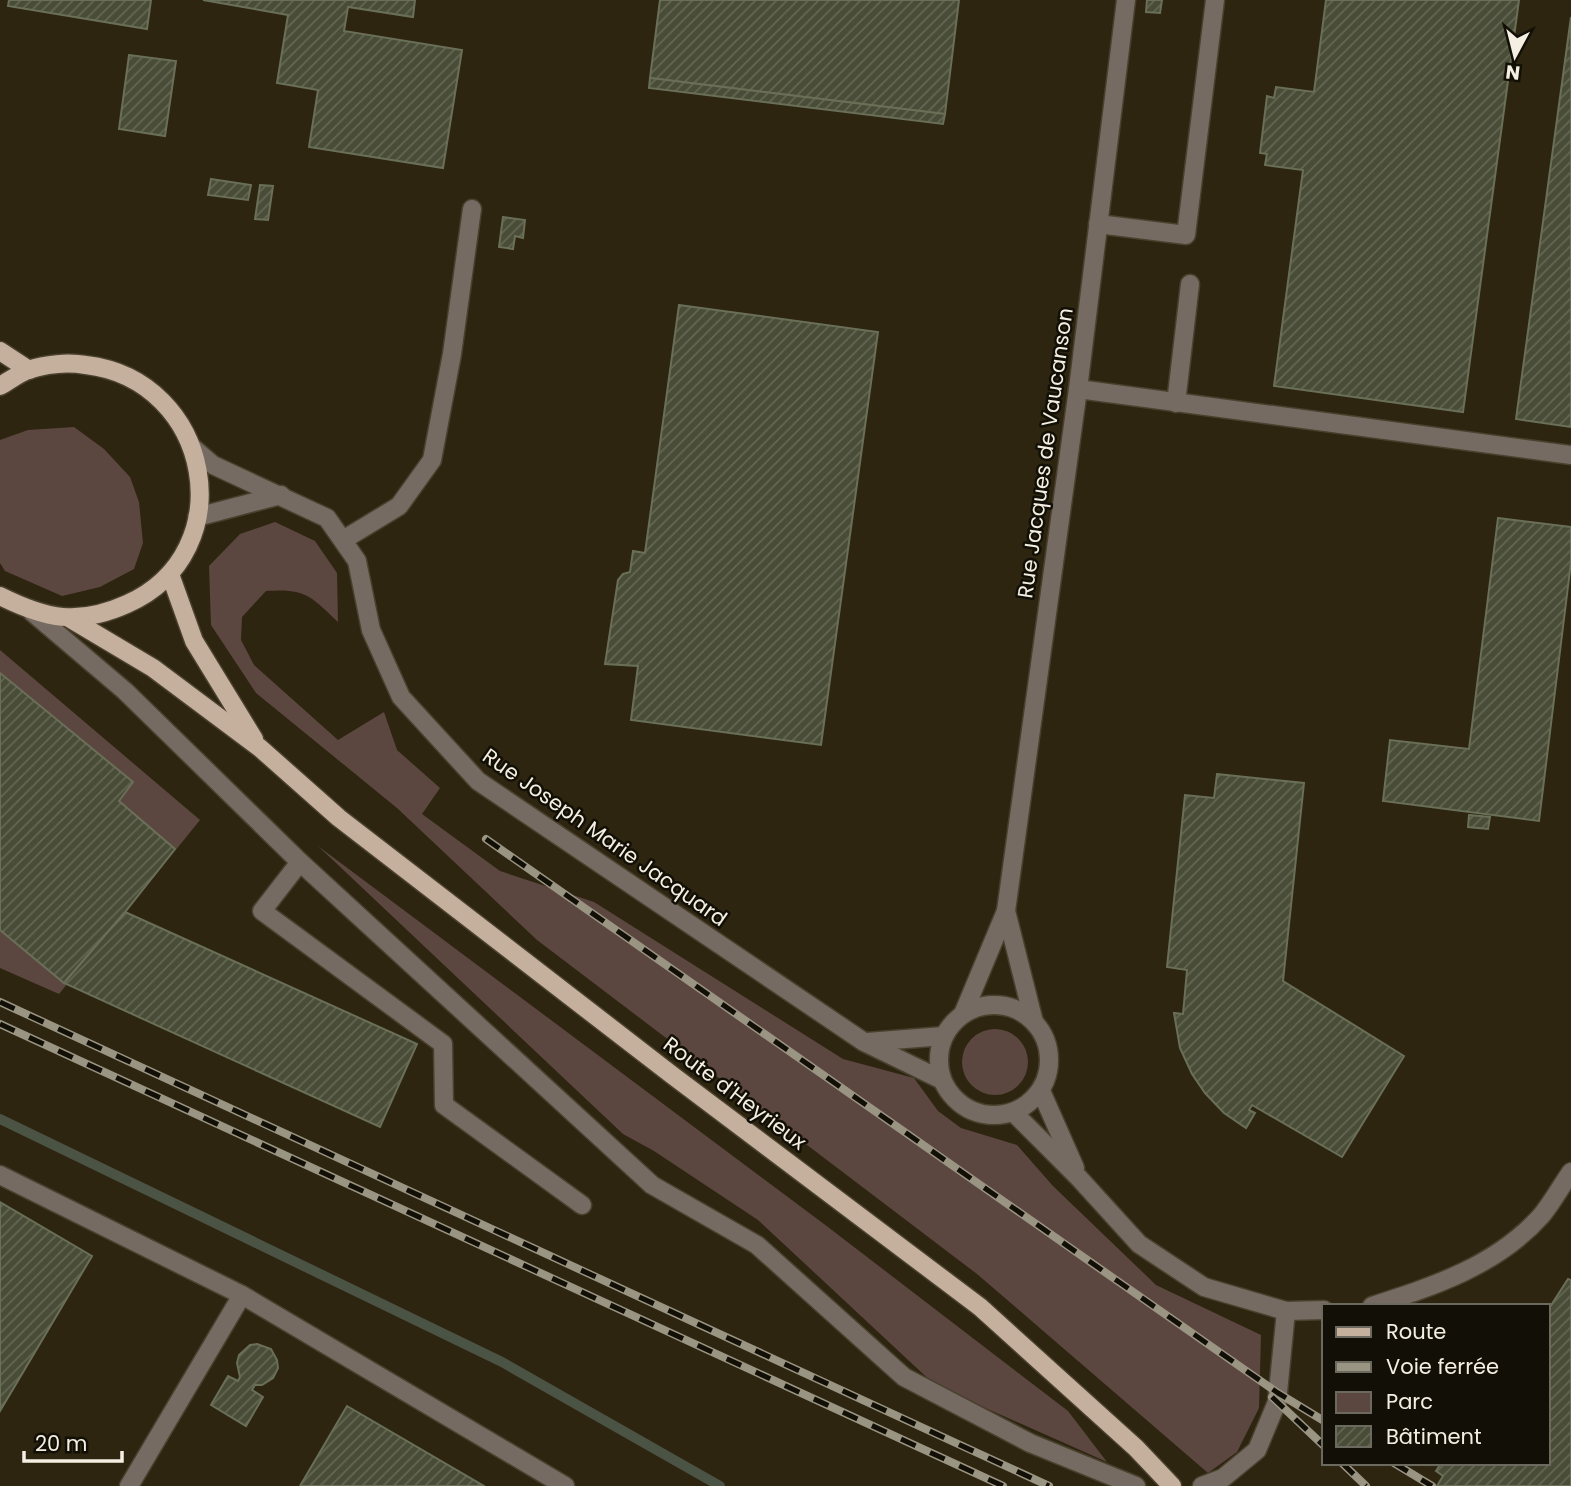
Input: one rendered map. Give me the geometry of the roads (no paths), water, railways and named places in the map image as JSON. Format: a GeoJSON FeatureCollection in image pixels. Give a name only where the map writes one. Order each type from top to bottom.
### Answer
{"type":"FeatureCollection","features":[{"type":"Feature","properties":{"kind":"main road"},"geometry":{"type":"LineString","coordinates":[[0,351],[29,370]]}},
{"type":"Feature","properties":{"kind":"main road"},"geometry":{"type":"LineString","coordinates":[[0,386],[29,370],[68,363],[108,368],[144,384],[173,412],[192,446],[200,481],[197,517],[187,547],[170,573],[141,598],[107,613],[69,618],[32,612],[0,596]]}},
{"type":"Feature","properties":{"kind":"main road","name":"Route d'Heyrieux"},"geometry":{"type":"LineString","coordinates":[[170,573],[194,641],[260,748]]}},
{"type":"Feature","properties":{"kind":"main road","name":"Route d'Heyrieux"},"geometry":{"type":"LineString","coordinates":[[69,618],[153,667],[260,748],[339,818],[661,1067],[979,1307],[1136,1448],[1172,1486]]}},
{"type":"Feature","properties":{"kind":"street","name":"Rue Jacques de Vaucanson"},"geometry":{"type":"LineString","coordinates":[[963,1014],[1006,911],[1078,389],[1126,0]]}},
{"type":"Feature","properties":{"kind":"street"},"geometry":{"type":"LineString","coordinates":[[1098,225],[1186,235],[1215,0]]}},
{"type":"Feature","properties":{"kind":"street"},"geometry":{"type":"LineString","coordinates":[[343,540],[399,506],[432,460],[452,354],[472,209]]}},
{"type":"Feature","properties":{"kind":"street"},"geometry":{"type":"LineString","coordinates":[[1176,402],[1190,284]]}},
{"type":"Feature","properties":{"kind":"street"},"geometry":{"type":"LineString","coordinates":[[1078,389],[1571,455]]}},
{"type":"Feature","properties":{"kind":"street","name":"Rue Joseph Marie Jacquard"},"geometry":{"type":"LineString","coordinates":[[192,446],[213,465],[327,518],[357,561],[371,630],[401,697],[478,780],[864,1042],[942,1080]]}},
{"type":"Feature","properties":{"kind":"street"},"geometry":{"type":"LineString","coordinates":[[197,517],[281,495]]}},
{"type":"Feature","properties":{"kind":"street"},"geometry":{"type":"LineString","coordinates":[[32,612],[125,691],[300,862],[652,1185],[757,1245],[904,1377],[1030,1443],[1136,1486]]}},
{"type":"Feature","properties":{"kind":"street"},"geometry":{"type":"LineString","coordinates":[[300,862],[262,911],[443,1044],[444,1105],[582,1205]]}},
{"type":"Feature","properties":{"kind":"street","name":"Rue Jacques de Vaucanson"},"geometry":{"type":"LineString","coordinates":[[1006,911],[1034,1022]]}},
{"type":"Feature","properties":{"kind":"street"},"geometry":{"type":"LineString","coordinates":[[981,1006],[1000,1006],[1018,1011],[1034,1022],[1045,1037],[1049,1055],[1048,1074],[1041,1091],[1029,1104],[996,1116],[979,1114],[964,1107],[951,1096],[942,1080],[939,1051],[944,1036],[963,1014],[981,1006]]}},
{"type":"Feature","properties":{"kind":"street"},"geometry":{"type":"LineString","coordinates":[[864,1042],[944,1036]]}},
{"type":"Feature","properties":{"kind":"street"},"geometry":{"type":"LineString","coordinates":[[1041,1091],[1079,1178]]}},
{"type":"Feature","properties":{"kind":"street"},"geometry":{"type":"LineString","coordinates":[[1013,1112],[1079,1178],[1139,1244],[1204,1287],[1286,1311],[1322,1310]]}},
{"type":"Feature","properties":{"kind":"street"},"geometry":{"type":"LineString","coordinates":[[1378,1304],[1429,1288],[1494,1258],[1541,1216],[1571,1172]]}},
{"type":"Feature","properties":{"kind":"street"},"geometry":{"type":"LineString","coordinates":[[0,1175],[242,1295],[565,1486]]}},
{"type":"Feature","properties":{"kind":"street"},"geometry":{"type":"LineString","coordinates":[[129,1486],[242,1295]]}},
{"type":"Feature","properties":{"kind":"street"},"geometry":{"type":"LineString","coordinates":[[1202,1486],[1223,1478],[1257,1450],[1277,1402],[1286,1311]]}},
{"type":"Feature","properties":{"kind":"waterway"},"geometry":{"type":"LineString","coordinates":[[0,1119],[502,1362],[720,1486]]}},
{"type":"Feature","properties":{"kind":"railway"},"geometry":{"type":"LineString","coordinates":[[486,839],[1278,1393],[1322,1420]]}},
{"type":"Feature","properties":{"kind":"railway"},"geometry":{"type":"LineString","coordinates":[[0,1002],[1049,1486]]}},
{"type":"Feature","properties":{"kind":"railway"},"geometry":{"type":"LineString","coordinates":[[0,1024],[1003,1486]]}},
{"type":"Feature","properties":{"kind":"railway"},"geometry":{"type":"LineString","coordinates":[[1272,1397],[1322,1444]]}},
{"type":"Feature","properties":{"kind":"railway"},"geometry":{"type":"LineString","coordinates":[[1344,1465],[1366,1486]]}},
{"type":"Feature","properties":{"kind":"railway"},"geometry":{"type":"LineString","coordinates":[[1397,1465],[1432,1486]]}}]}
